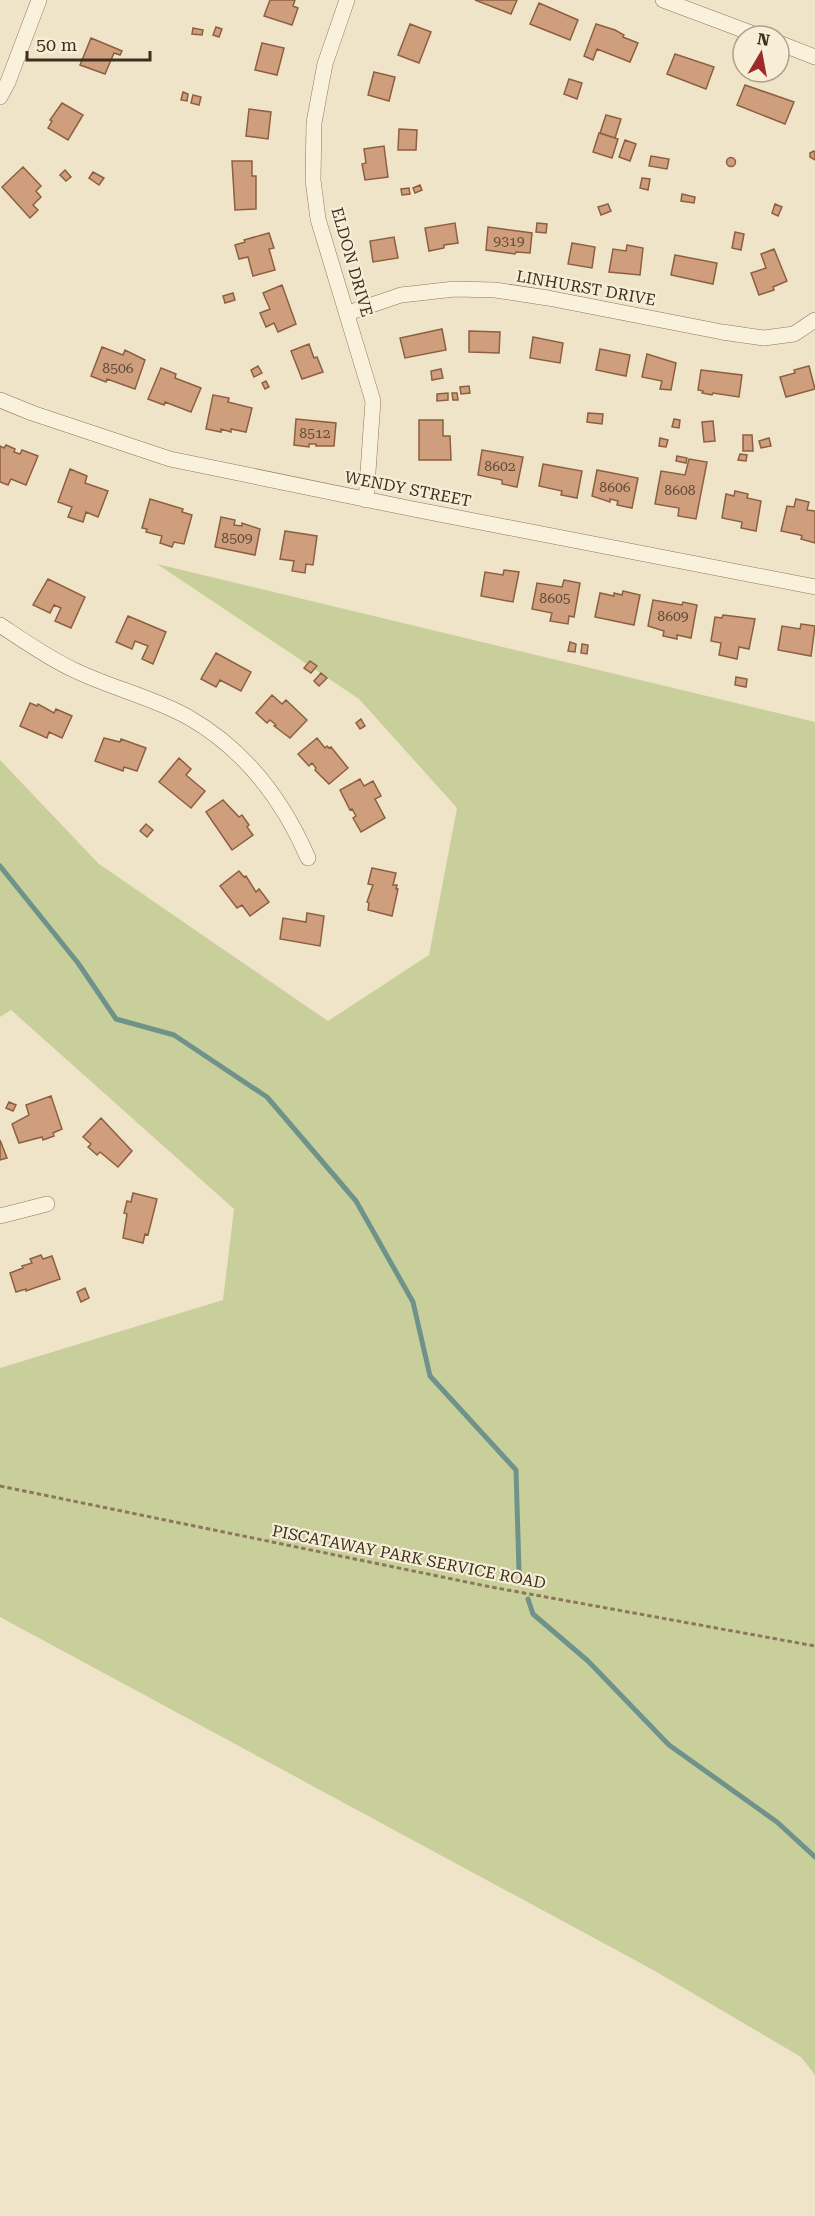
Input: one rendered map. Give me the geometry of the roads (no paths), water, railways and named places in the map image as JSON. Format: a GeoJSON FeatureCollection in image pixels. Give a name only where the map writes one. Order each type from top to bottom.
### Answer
{"type":"FeatureCollection","features":[{"type":"Feature","properties":{"kind":"street"},"geometry":{"type":"LineString","coordinates":[[0,97],[8,82],[39,0]]}},
{"type":"Feature","properties":{"kind":"street","name":"ELDON DRIVE"},"geometry":{"type":"LineString","coordinates":[[347,0],[325,64],[314,123],[314,180],[318,219],[373,401],[366,500]]}},
{"type":"Feature","properties":{"kind":"street"},"geometry":{"type":"LineString","coordinates":[[663,0],[731,26]]}},
{"type":"Feature","properties":{"kind":"street"},"geometry":{"type":"LineString","coordinates":[[791,48],[815,57]]}},
{"type":"Feature","properties":{"kind":"street","name":"LINHURST DRIVE"},"geometry":{"type":"LineString","coordinates":[[348,313],[400,296],[455,289],[495,290],[548,297],[722,332],[764,338],[794,334],[815,320]]}},
{"type":"Feature","properties":{"kind":"street","name":"WENDY STREET"},"geometry":{"type":"LineString","coordinates":[[0,400],[170,459],[366,500],[815,587]]}},
{"type":"Feature","properties":{"kind":"street"},"geometry":{"type":"LineString","coordinates":[[0,625],[75,671],[146,697],[188,717],[212,733],[251,766],[268,788],[295,827],[308,858]]}},
{"type":"Feature","properties":{"kind":"street"},"geometry":{"type":"LineString","coordinates":[[0,1216],[47,1204]]}},
{"type":"Feature","properties":{"kind":"waterway"},"geometry":{"type":"LineString","coordinates":[[0,866],[78,963],[116,1019],[174,1035],[267,1097],[356,1201],[413,1302],[430,1376],[516,1470],[519,1571]]}},
{"type":"Feature","properties":{"kind":"waterway"},"geometry":{"type":"LineString","coordinates":[[528,1599],[533,1614],[588,1661],[669,1745],[777,1822],[815,1857]]}}]}
